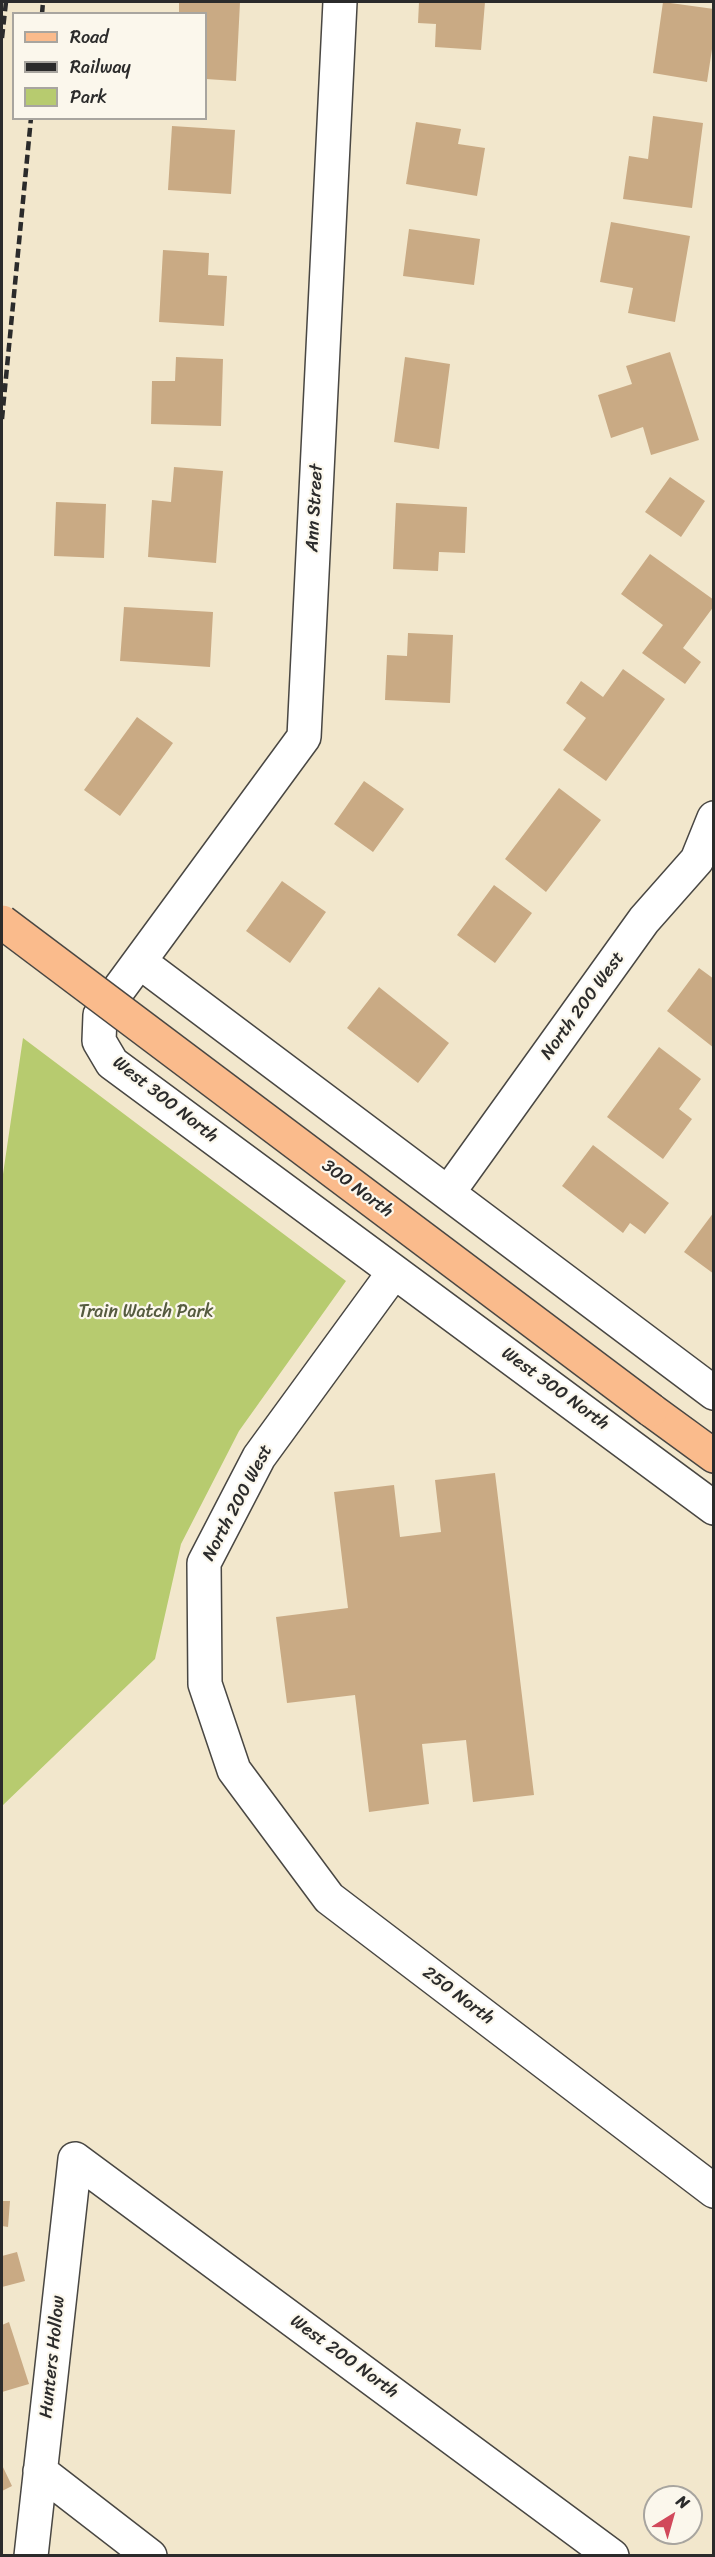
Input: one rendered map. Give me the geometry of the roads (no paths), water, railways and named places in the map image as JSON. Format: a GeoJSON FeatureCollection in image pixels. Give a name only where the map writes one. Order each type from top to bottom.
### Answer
{"type":"FeatureCollection","features":[{"type":"Feature","properties":{"kind":"main road","name":"300 North"},"geometry":{"type":"LineString","coordinates":[[2,922],[714,1456]]}},
{"type":"Feature","properties":{"kind":"street","name":"Ann Street"},"geometry":{"type":"LineString","coordinates":[[140,962],[304,737],[340,2]]}},
{"type":"Feature","properties":{"kind":"street","name":"North 200 West"},"geometry":{"type":"LineString","coordinates":[[448,1193],[644,920],[705,867],[714,819]]}},
{"type":"Feature","properties":{"kind":"street"},"geometry":{"type":"LineString","coordinates":[[140,962],[714,1392]]}},
{"type":"Feature","properties":{"kind":"street","name":"West 300 North"},"geometry":{"type":"LineString","coordinates":[[140,962],[100,1014],[99,1041],[112,1063],[714,1508]]}},
{"type":"Feature","properties":{"kind":"street","name":"North 200 West"},"geometry":{"type":"LineString","coordinates":[[234,1770],[205,1684],[204,1563],[259,1457],[394,1272]]}},
{"type":"Feature","properties":{"kind":"street","name":"250 North"},"geometry":{"type":"LineString","coordinates":[[234,1770],[329,1898],[714,2191]]}},
{"type":"Feature","properties":{"kind":"street","name":"Hunters Hollow"},"geometry":{"type":"LineString","coordinates":[[31,2556],[75,2159]]}},
{"type":"Feature","properties":{"kind":"street","name":"West 200 North"},"geometry":{"type":"LineString","coordinates":[[75,2159],[612,2556]]}},
{"type":"Feature","properties":{"kind":"street"},"geometry":{"type":"LineString","coordinates":[[40,2471],[150,2556]]}},
{"type":"Feature","properties":{"kind":"railway"},"geometry":{"type":"LineString","coordinates":[[2,38],[6,2]]}},
{"type":"Feature","properties":{"kind":"railway"},"geometry":{"type":"LineString","coordinates":[[42,12],[43,2]]}},
{"type":"Feature","properties":{"kind":"railway"},"geometry":{"type":"LineString","coordinates":[[2,419],[31,120]]}},
{"type":"Feature","properties":{"kind":"park label","name":"Train Watch Park"},"geometry":{"type":"Point","coordinates":[146,1312]}}]}
